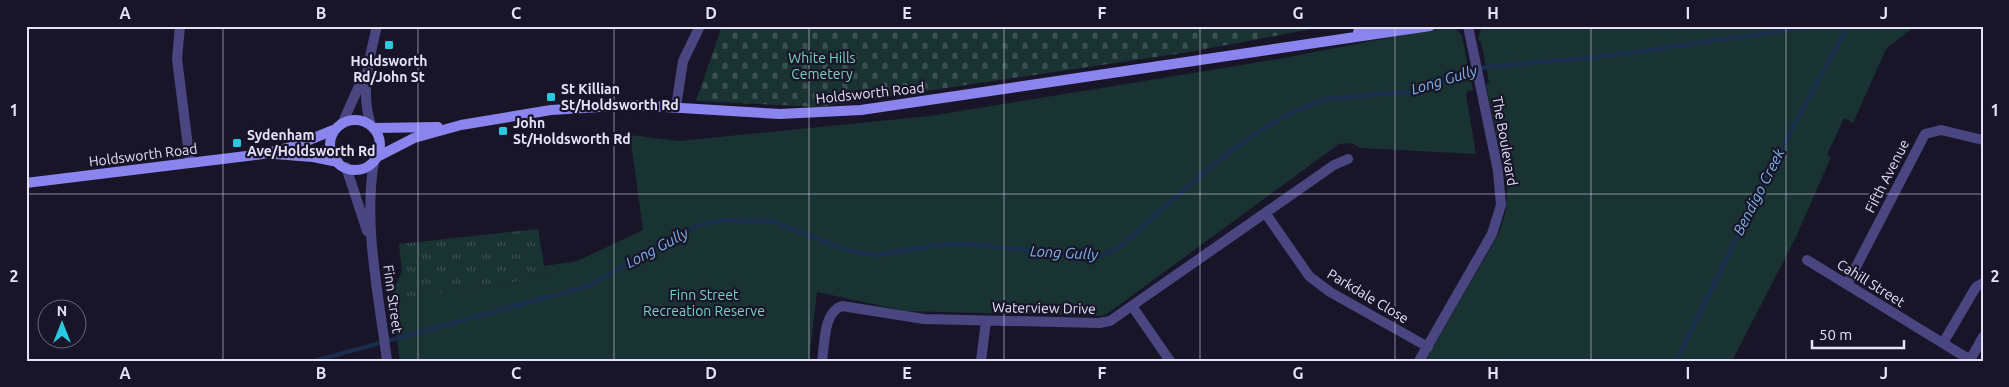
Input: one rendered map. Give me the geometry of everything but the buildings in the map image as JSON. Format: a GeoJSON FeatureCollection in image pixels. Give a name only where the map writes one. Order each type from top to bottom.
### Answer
{"type":"FeatureCollection","features":[{"type":"Feature","properties":{"kind":"main road","name":"Holdsworth Road"},"geometry":{"type":"LineString","coordinates":[[1281,49],[1384,26]]}},
{"type":"Feature","properties":{"kind":"main road","name":"Holdsworth Road"},"geometry":{"type":"LineString","coordinates":[[375,159],[414,138],[461,125],[531,112],[589,106],[632,105],[780,114],[843,112],[1430,26]]}},
{"type":"Feature","properties":{"kind":"main road"},"geometry":{"type":"LineString","coordinates":[[357,120],[372,126],[380,142],[375,159],[361,169],[342,165],[331,150],[332,135],[339,126],[357,120]]}},
{"type":"Feature","properties":{"kind":"main road","name":"Holdsworth Road"},"geometry":{"type":"LineString","coordinates":[[372,126],[414,128],[461,125]]}},
{"type":"Feature","properties":{"kind":"main road","name":"Holdsworth Road"},"geometry":{"type":"LineString","coordinates":[[26,183],[263,154],[294,146],[339,126]]}},
{"type":"Feature","properties":{"kind":"main road","name":"Holdsworth Road"},"geometry":{"type":"LineString","coordinates":[[263,154],[301,156],[342,165]]}},
{"type":"Feature","properties":{"kind":"street"},"geometry":{"type":"LineString","coordinates":[[180,26],[177,59],[190,162]]}},
{"type":"Feature","properties":{"kind":"street"},"geometry":{"type":"LineString","coordinates":[[372,126],[365,102],[367,69],[377,26]]}},
{"type":"Feature","properties":{"kind":"street"},"geometry":{"type":"LineString","coordinates":[[676,107],[683,61],[700,26]]}},
{"type":"Feature","properties":{"kind":"street","name":"The Boulevard"},"geometry":{"type":"LineString","coordinates":[[1419,361],[1487,244],[1499,215],[1500,183],[1468,26]]}},
{"type":"Feature","properties":{"kind":"street"},"geometry":{"type":"LineString","coordinates":[[339,126],[367,69]]}},
{"type":"Feature","properties":{"kind":"street","name":"Fifth Avenue"},"geometry":{"type":"LineString","coordinates":[[1847,284],[1925,134],[1942,130],[1983,140]]}},
{"type":"Feature","properties":{"kind":"street","name":"Finn Street"},"geometry":{"type":"LineString","coordinates":[[375,159],[370,187],[371,241],[387,361]]}},
{"type":"Feature","properties":{"kind":"street","name":"Waterview Drive"},"geometry":{"type":"LineString","coordinates":[[822,361],[829,317],[834,310],[842,306],[853,306],[904,318],[1099,324],[1110,321],[1334,165],[1348,159]]}},
{"type":"Feature","properties":{"kind":"street","name":"Finn Street"},"geometry":{"type":"LineString","coordinates":[[342,165],[371,241]]}},
{"type":"Feature","properties":{"kind":"street","name":"Parkdale Close"},"geometry":{"type":"LineString","coordinates":[[1266,214],[1309,276],[1330,292],[1428,347]]}},
{"type":"Feature","properties":{"kind":"street","name":"Cahill Street"},"geometry":{"type":"LineString","coordinates":[[1808,260],[1971,360]]}},
{"type":"Feature","properties":{"kind":"street"},"geometry":{"type":"LineString","coordinates":[[1944,344],[1976,286],[1983,283]]}},
{"type":"Feature","properties":{"kind":"street"},"geometry":{"type":"LineString","coordinates":[[1132,306],[1170,361]]}},
{"type":"Feature","properties":{"kind":"street"},"geometry":{"type":"LineString","coordinates":[[982,361],[986,320]]}},
{"type":"Feature","properties":{"kind":"street"},"geometry":{"type":"LineString","coordinates":[[1971,360],[1983,337]]}},
{"type":"Feature","properties":{"kind":"green space","name":"White Hills Cemetery"},"geometry":{"type":"Polygon","coordinates":[[[722,26],[1328,26],[1189,52],[818,107],[696,101],[722,26]]]}},
{"type":"Feature","properties":{"kind":"green space"},"geometry":{"type":"Polygon","coordinates":[[[1484,26],[1915,26],[1886,49],[1853,123],[1844,118],[1827,155],[1831,157],[1796,237],[1732,361],[1425,361],[1498,235],[1506,211],[1507,187],[1486,84],[1489,82],[1481,42],[1478,40],[1480,31],[1484,26]]]}},
{"type":"Feature","properties":{"kind":"green space","name":"Finn Street Recreation Reserve"},"geometry":{"type":"Polygon","coordinates":[[[1445,27],[1456,29],[1462,36],[1473,90],[1468,91],[1466,94],[1476,154],[1360,148],[1352,143],[1339,144],[1107,314],[1101,316],[905,311],[817,292],[809,361],[400,361],[392,302],[393,291],[402,271],[406,298],[546,277],[544,266],[577,261],[643,230],[630,135],[679,141],[930,116],[1278,59],[1445,27]]]}},
{"type":"Feature","properties":{"kind":"green space"},"geometry":{"type":"Polygon","coordinates":[[[538,229],[546,277],[405,299],[399,244],[538,229]]]}},
{"type":"Feature","properties":{"kind":"waterway","name":"Long Gully"},"geometry":{"type":"LineString","coordinates":[[314,361],[588,286],[700,225],[725,220],[772,221],[847,250],[875,255],[947,244],[973,244],[1086,257],[1105,255],[1117,249],[1190,184],[1241,144],[1267,126],[1296,111],[1326,99],[1418,91],[1461,73],[1487,67],[1608,56],[1817,26]]}},
{"type":"Feature","properties":{"kind":"waterway","name":"Bendigo Creek"},"geometry":{"type":"LineString","coordinates":[[1676,361],[1773,164],[1848,26]]}},
{"type":"Feature","properties":{"kind":"place","name":"Holdsworth Rd/John St"},"geometry":{"type":"Point","coordinates":[389,45]}},
{"type":"Feature","properties":{"kind":"place","name":"St Killian St/Holdsworth Rd"},"geometry":{"type":"Point","coordinates":[551,97]}},
{"type":"Feature","properties":{"kind":"place","name":"John St/Holdsworth Rd"},"geometry":{"type":"Point","coordinates":[503,131]}},
{"type":"Feature","properties":{"kind":"place","name":"Sydenham Ave/Holdsworth Rd"},"geometry":{"type":"Point","coordinates":[237,143]}}]}
